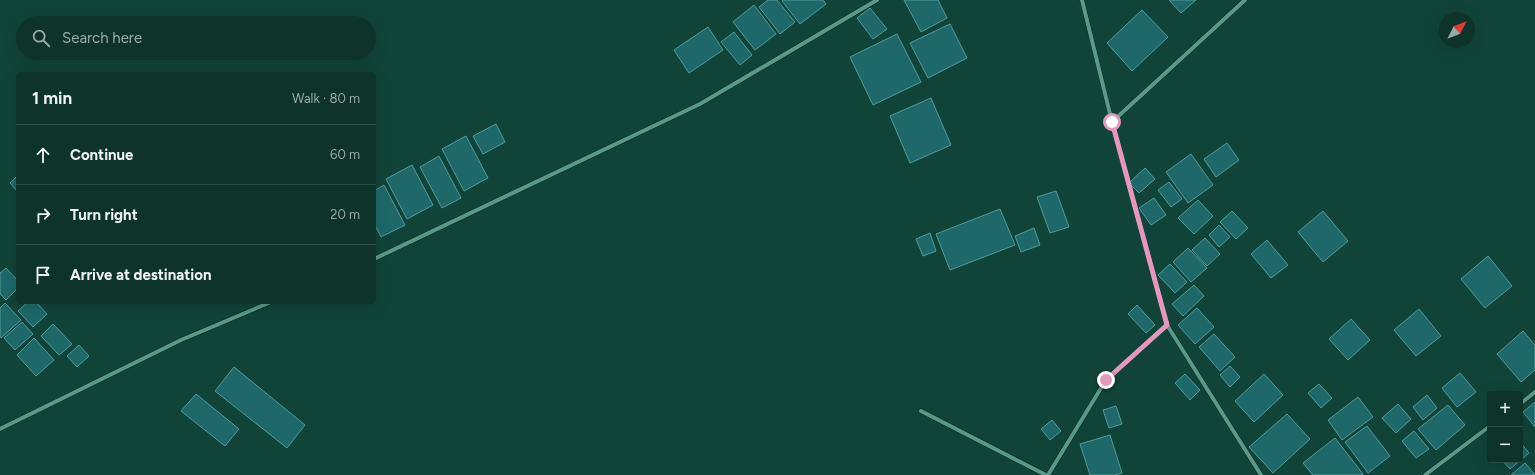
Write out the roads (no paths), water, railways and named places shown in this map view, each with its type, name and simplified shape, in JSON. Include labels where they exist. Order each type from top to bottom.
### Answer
[{"type":"street","points":[[376,258],[700,104],[872,1],[877,0]]},
{"type":"street","points":[[1082,0],[1112,122],[1167,325],[1261,475]]},
{"type":"street","points":[[1112,122],[1245,0]]},
{"type":"street","points":[[0,429],[181,340],[266,304]]},
{"type":"street","points":[[921,411],[1047,475],[1106,380],[1167,325]]},
{"type":"street","points":[[1523,402],[1535,392]]},
{"type":"street","points":[[1425,475],[1489,427]]}]
